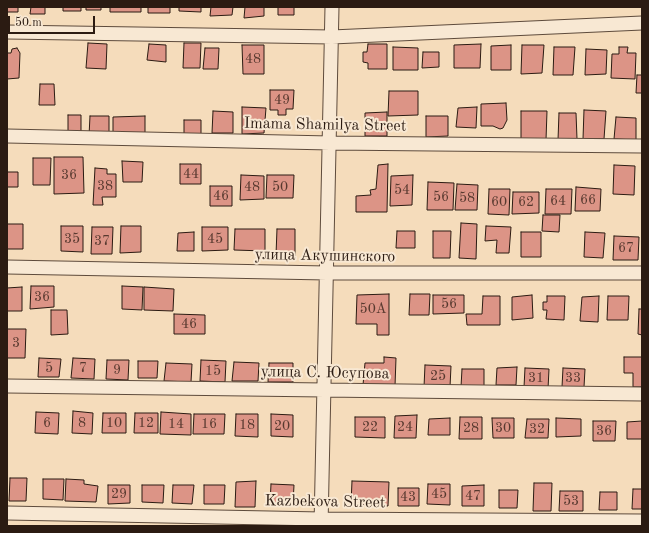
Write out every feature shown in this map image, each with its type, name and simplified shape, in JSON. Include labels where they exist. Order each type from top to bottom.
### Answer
[{"type":"street","points":[[322,523],[332,7]]},
{"type":"street","points":[[7,32],[332,37],[642,23]]},
{"type":"street","name":"Imama Shamilya Street","points":[[7,136],[330,143],[642,146]]},
{"type":"street","name":"улица Акушинского","points":[[7,267],[327,273],[642,273]]},
{"type":"street","name":"улица С. Юсупова","points":[[7,386],[642,394]]},
{"type":"street","name":"Kazbekova Street","points":[[7,513],[322,523],[642,521]]},
{"type":"building","points":[[7,7],[18,7],[18,12],[7,12]]},
{"type":"building","points":[[31,7],[45,7],[45,14],[30,14]]},
{"type":"building","points":[[63,7],[81,7],[81,11],[63,11]]},
{"type":"building","points":[[86,7],[101,7],[101,10],[86,10]]},
{"type":"building","points":[[110,7],[141,7],[141,12],[110,12]]},
{"type":"building","points":[[148,7],[170,7],[170,13],[148,13]]},
{"type":"building","points":[[179,7],[201,7],[201,12],[179,11]]},
{"type":"building","points":[[211,7],[233,7],[232,15],[210,16]]},
{"type":"building","points":[[245,7],[264,7],[264,16],[244,18]]},
{"type":"building","points":[[278,7],[294,7],[294,15],[278,15]]},
{"type":"building","points":[[88,43],[107,44],[106,69],[86,68]]},
{"type":"building","points":[[184,43],[201,43],[200,68],[183,68]]},
{"type":"building","points":[[149,44],[166,45],[166,62],[147,60]]},
{"type":"building","points":[[368,44],[387,44],[387,69],[368,69],[368,63],[363,62],[363,52],[367,52]]},
{"type":"building","points":[[481,44],[480,68],[454,68],[454,45]]},
{"type":"building","points":[[242,45],[264,45],[264,74],[243,74]]},
{"type":"building","points":[[511,45],[511,70],[491,70],[491,46]]},
{"type":"building","points":[[522,45],[544,45],[542,73],[521,74]]},
{"type":"building","points":[[393,47],[418,48],[418,70],[393,70]]},
{"type":"building","points":[[554,47],[575,47],[573,75],[553,75]]},
{"type":"building","points":[[619,47],[628,47],[627,53],[636,53],[635,79],[611,78],[612,54],[619,54]]},
{"type":"building","points":[[17,48],[20,53],[19,78],[7,79],[7,53],[11,53],[12,49]]},
{"type":"building","points":[[205,48],[219,48],[218,69],[203,69]]},
{"type":"building","points":[[586,49],[607,50],[606,74],[585,75]]},
{"type":"building","points":[[423,52],[439,52],[439,67],[422,68]]},
{"type":"building","points":[[637,75],[642,75],[642,93],[636,93]]},
{"type":"building","points":[[40,84],[54,84],[55,105],[39,105]]},
{"type":"building","points":[[270,90],[294,90],[293,109],[286,109],[286,115],[278,115],[278,110],[270,110]]},
{"type":"building","points":[[389,91],[418,91],[418,115],[388,116]]},
{"type":"building","points":[[506,103],[507,120],[503,128],[500,129],[493,126],[481,126],[481,104]]},
{"type":"building","points":[[242,107],[266,108],[264,133],[242,134]]},
{"type":"building","points":[[477,107],[476,128],[456,127],[458,108]]},
{"type":"building","points":[[584,110],[606,111],[604,139],[583,139]]},
{"type":"building","points":[[213,111],[233,112],[233,133],[212,133]]},
{"type":"building","points":[[521,111],[547,111],[546,140],[521,141]]},
{"type":"building","points":[[387,112],[387,136],[365,136],[365,113]]},
{"type":"building","points":[[559,113],[576,113],[577,139],[558,140]]},
{"type":"building","points":[[68,115],[81,115],[81,135],[68,135]]},
{"type":"building","points":[[90,116],[109,116],[109,136],[89,136]]},
{"type":"building","points":[[145,116],[145,134],[113,134],[113,117]]},
{"type":"building","points":[[426,116],[448,116],[448,136],[426,137]]},
{"type":"building","points":[[616,117],[636,118],[636,140],[614,139]]},
{"type":"building","points":[[184,120],[201,120],[201,136],[184,136]]},
{"type":"building","points":[[54,157],[83,157],[84,193],[54,194]]},
{"type":"building","points":[[33,158],[51,158],[50,185],[33,185]]},
{"type":"building","points":[[122,161],[143,162],[142,182],[123,182]]},
{"type":"building","points":[[180,164],[201,164],[201,184],[180,184]]},
{"type":"building","points":[[388,164],[387,212],[356,212],[356,196],[371,195],[370,190],[376,189],[378,165]]},
{"type":"building","points":[[614,165],[635,166],[634,195],[613,194]]},
{"type":"building","points":[[95,168],[107,169],[107,174],[116,174],[116,197],[102,197],[103,205],[93,205]]},
{"type":"building","points":[[7,172],[18,172],[18,187],[7,187]]},
{"type":"building","points":[[241,175],[264,176],[264,199],[240,200]]},
{"type":"building","points":[[267,175],[294,175],[293,198],[266,198]]},
{"type":"building","points":[[413,175],[412,205],[390,206],[391,176]]},
{"type":"building","points":[[428,182],[454,183],[453,210],[427,210]]},
{"type":"building","points":[[457,184],[478,185],[477,210],[455,210]]},
{"type":"building","points":[[210,186],[232,186],[232,206],[210,206]]},
{"type":"building","points":[[576,187],[601,189],[600,211],[575,211]]},
{"type":"building","points":[[489,189],[510,189],[509,215],[488,214]]},
{"type":"building","points":[[546,189],[572,189],[571,214],[545,214]]},
{"type":"building","points":[[513,192],[539,192],[539,213],[512,214]]},
{"type":"building","points":[[543,215],[560,215],[559,232],[542,231]]},
{"type":"building","points":[[461,223],[477,224],[476,259],[459,258]]},
{"type":"building","points":[[7,224],[23,224],[23,249],[7,249]]},
{"type":"building","points":[[61,226],[83,226],[83,252],[61,251]]},
{"type":"building","points":[[121,226],[141,226],[141,252],[120,253]]},
{"type":"building","points":[[486,226],[511,227],[509,253],[496,253],[497,240],[485,241]]},
{"type":"building","points":[[92,227],[113,227],[112,254],[91,254]]},
{"type":"building","points":[[202,227],[228,227],[228,250],[202,251]]},
{"type":"building","points":[[235,229],[265,229],[265,251],[234,250]]},
{"type":"building","points":[[277,229],[295,229],[295,256],[276,255]]},
{"type":"building","points":[[397,231],[415,231],[415,248],[396,248]]},
{"type":"building","points":[[433,231],[451,231],[450,258],[433,258]]},
{"type":"building","points":[[194,232],[194,251],[177,251],[178,233]]},
{"type":"building","points":[[521,232],[541,232],[541,257],[521,257]]},
{"type":"building","points":[[585,232],[605,233],[603,258],[584,257]]},
{"type":"building","points":[[614,236],[639,237],[638,260],[613,260]]},
{"type":"building","points":[[31,286],[54,286],[54,307],[30,309]]},
{"type":"building","points":[[122,286],[143,287],[142,310],[122,309]]},
{"type":"building","points":[[22,287],[22,311],[7,311],[7,288]]},
{"type":"building","points":[[144,287],[174,289],[173,311],[144,310]]},
{"type":"building","points":[[389,294],[389,335],[377,335],[377,324],[356,324],[357,295]]},
{"type":"building","points":[[410,294],[430,294],[429,315],[409,315]]},
{"type":"building","points":[[433,295],[464,295],[464,313],[433,314]]},
{"type":"building","points":[[532,295],[533,318],[512,320],[512,297]]},
{"type":"building","points":[[483,296],[500,296],[500,325],[467,325],[466,314],[482,314]]},
{"type":"building","points":[[547,296],[565,296],[564,320],[546,319],[547,310],[543,310],[543,302],[547,302]]},
{"type":"building","points":[[599,296],[598,322],[580,321],[582,297]]},
{"type":"building","points":[[608,296],[629,296],[628,320],[607,320]]},
{"type":"building","points":[[639,309],[642,309],[642,335],[638,334]]},
{"type":"building","points":[[51,310],[67,310],[68,334],[51,335]]},
{"type":"building","points":[[174,314],[205,315],[205,334],[174,334]]},
{"type":"building","points":[[7,329],[26,329],[25,358],[7,358]]},
{"type":"building","points":[[384,357],[396,358],[395,386],[363,385],[365,363],[384,363]]},
{"type":"building","points":[[624,357],[642,357],[642,387],[633,387],[633,373],[624,373]]},
{"type":"building","points":[[39,358],[61,359],[59,377],[38,377]]},
{"type":"building","points":[[73,358],[95,359],[94,379],[71,378]]},
{"type":"building","points":[[107,360],[129,360],[128,380],[106,379]]},
{"type":"building","points":[[201,360],[226,361],[225,382],[200,381]]},
{"type":"building","points":[[138,361],[158,361],[157,378],[138,378]]},
{"type":"building","points":[[234,362],[259,363],[258,381],[232,381]]},
{"type":"building","points":[[166,363],[192,364],[191,382],[164,381]]},
{"type":"building","points":[[269,363],[293,363],[293,382],[268,382]]},
{"type":"building","points":[[425,365],[451,366],[450,387],[424,387]]},
{"type":"building","points":[[517,367],[516,385],[496,385],[497,368]]},
{"type":"building","points":[[525,368],[549,369],[548,389],[524,387]]},
{"type":"building","points":[[563,368],[585,369],[584,387],[562,387]]},
{"type":"building","points":[[462,369],[484,369],[484,386],[461,387]]},
{"type":"building","points":[[73,411],[93,413],[92,434],[72,433]]},
{"type":"building","points":[[36,412],[59,413],[58,434],[35,433]]},
{"type":"building","points":[[161,412],[191,414],[191,435],[160,434]]},
{"type":"building","points":[[103,413],[126,413],[126,433],[102,433]]},
{"type":"building","points":[[135,413],[158,413],[158,433],[134,433]]},
{"type":"building","points":[[194,414],[225,414],[224,434],[193,434]]},
{"type":"building","points":[[236,414],[258,414],[258,437],[235,436]]},
{"type":"building","points":[[271,414],[293,415],[293,437],[271,436]]},
{"type":"building","points":[[417,415],[416,438],[394,438],[395,416]]},
{"type":"building","points":[[355,417],[385,417],[385,438],[355,437]]},
{"type":"building","points":[[460,417],[482,417],[482,439],[459,439]]},
{"type":"building","points":[[450,418],[450,435],[428,435],[429,419]]},
{"type":"building","points":[[492,418],[514,418],[514,438],[493,438]]},
{"type":"building","points":[[556,418],[581,419],[581,436],[556,437]]},
{"type":"building","points":[[527,419],[549,419],[548,438],[525,438]]},
{"type":"building","points":[[593,421],[616,421],[615,441],[593,441]]},
{"type":"building","points":[[642,421],[642,439],[627,439],[627,422]]},
{"type":"building","points":[[10,478],[27,478],[26,501],[9,501]]},
{"type":"building","points":[[43,479],[64,479],[63,500],[43,499]]},
{"type":"building","points":[[66,479],[84,480],[84,484],[98,486],[96,502],[65,501]]},
{"type":"building","points":[[256,481],[255,507],[235,507],[236,482]]},
{"type":"building","points":[[352,481],[389,482],[388,506],[351,504]]},
{"type":"building","points":[[534,483],[552,483],[551,511],[533,511]]},
{"type":"building","points":[[271,484],[294,485],[293,504],[270,504]]},
{"type":"building","points":[[428,484],[450,484],[450,505],[427,504]]},
{"type":"building","points":[[108,485],[130,485],[130,503],[108,504]]},
{"type":"building","points":[[142,485],[164,485],[163,503],[142,502]]},
{"type":"building","points":[[173,485],[194,485],[192,504],[172,503]]},
{"type":"building","points":[[204,485],[225,485],[224,504],[204,504]]},
{"type":"building","points":[[484,485],[484,506],[462,506],[462,486]]},
{"type":"building","points":[[398,488],[419,488],[419,506],[398,506]]},
{"type":"building","points":[[633,489],[642,489],[642,509],[632,509]]},
{"type":"building","points":[[499,490],[518,490],[517,508],[499,508]]},
{"type":"building","points":[[560,491],[583,491],[583,511],[559,511]]},
{"type":"building","points":[[600,492],[617,492],[617,510],[599,510]]}]
